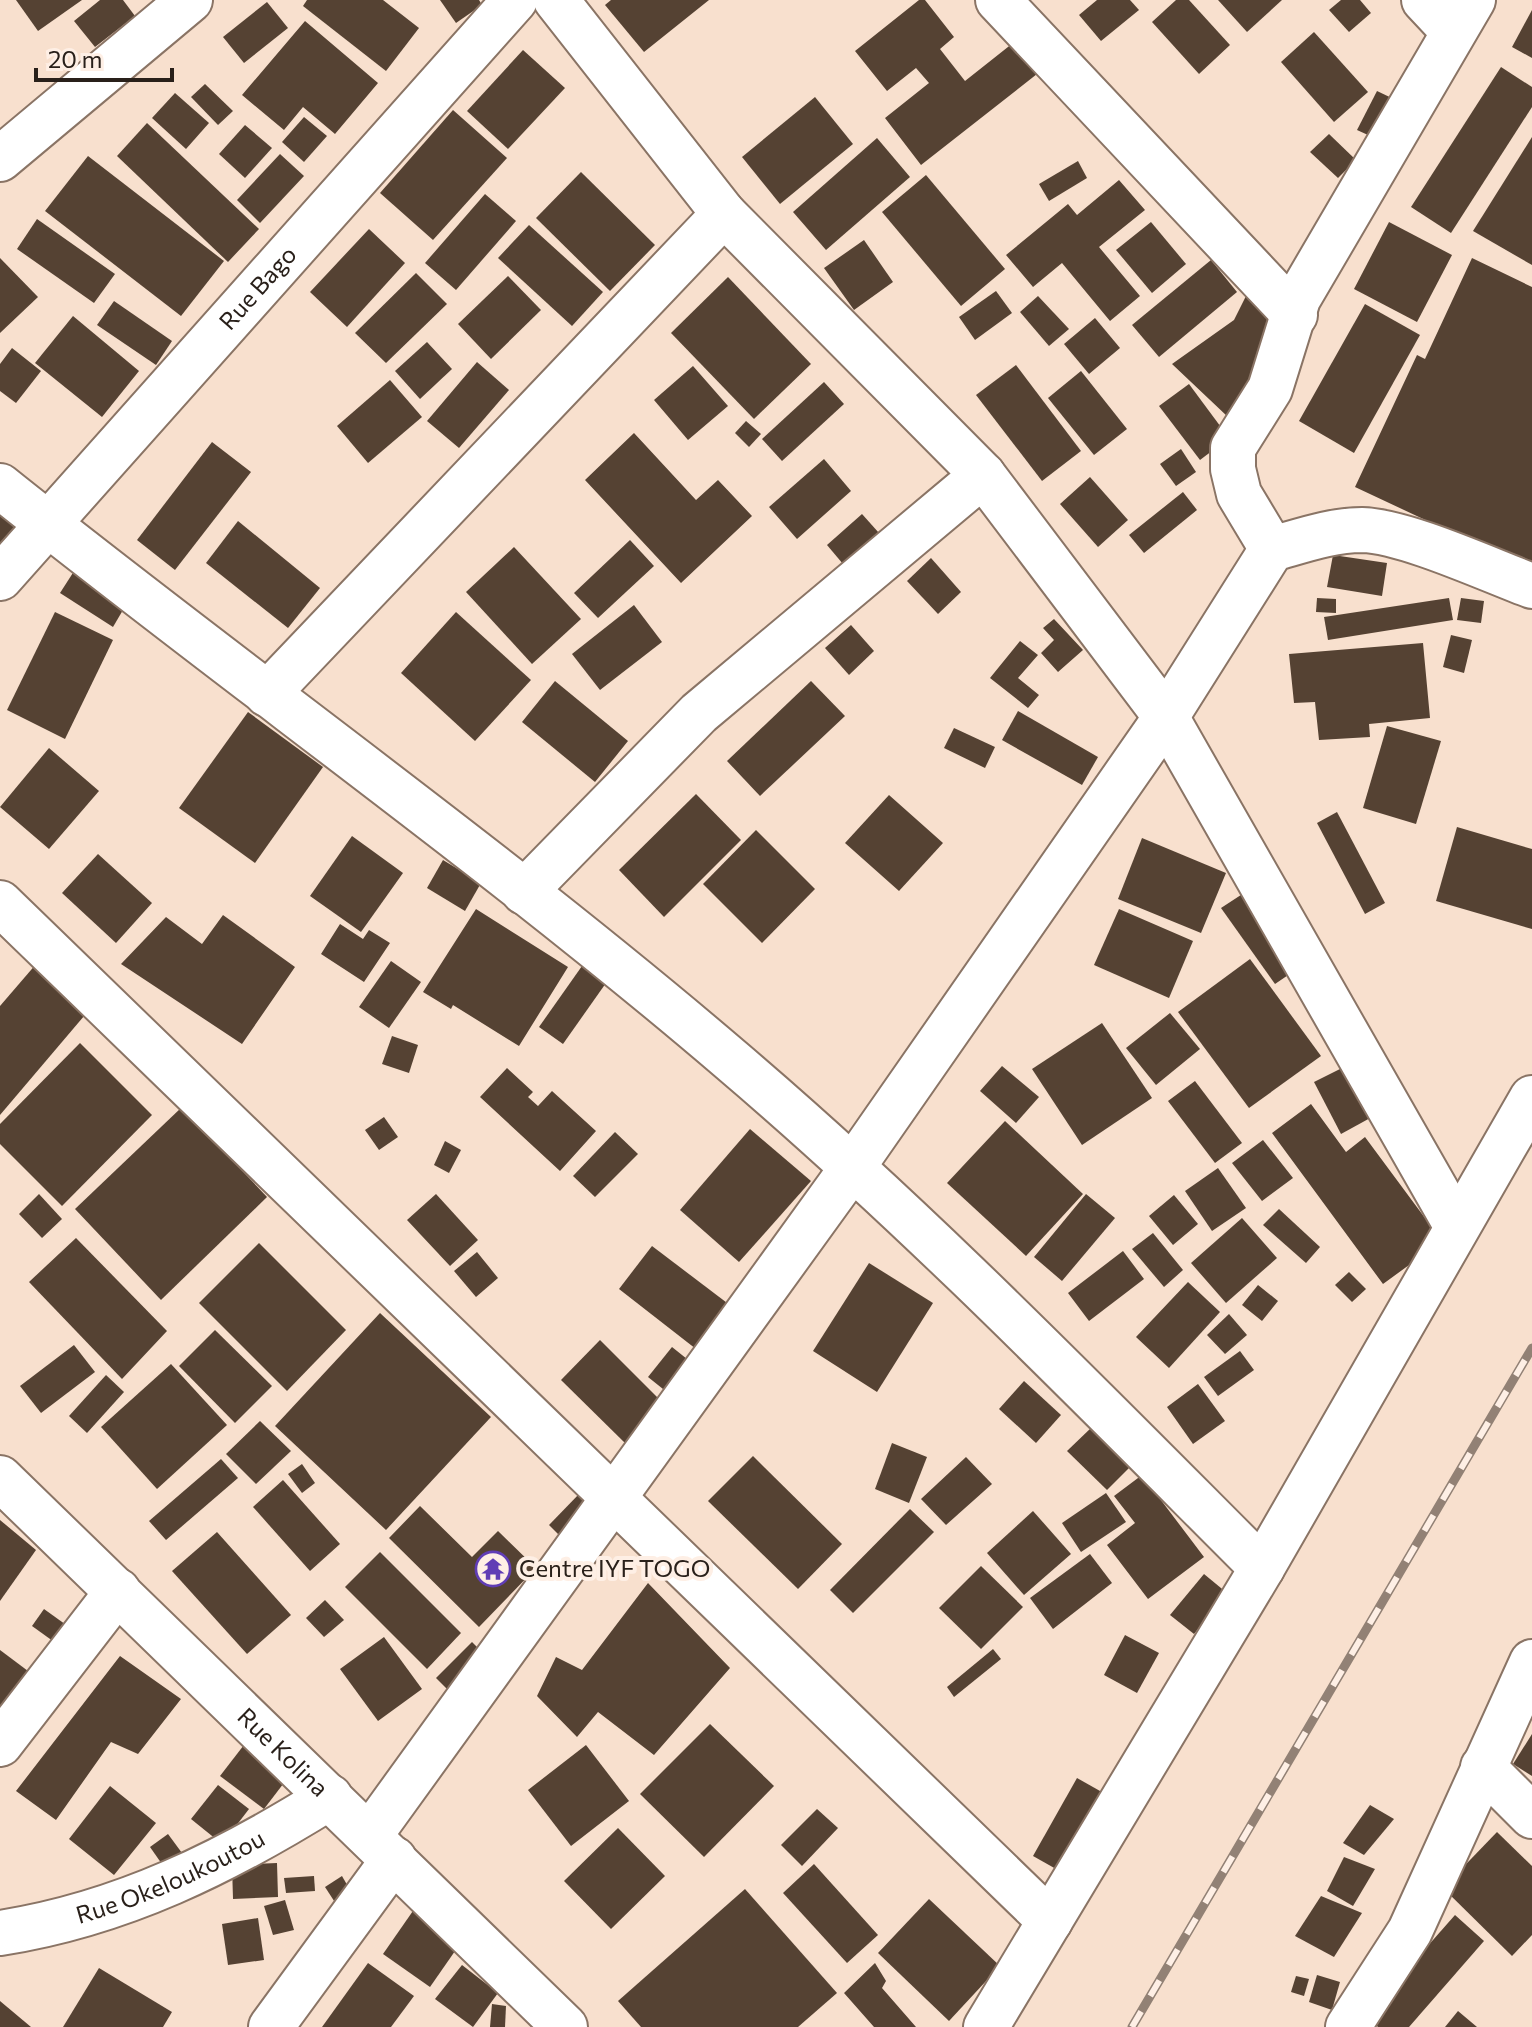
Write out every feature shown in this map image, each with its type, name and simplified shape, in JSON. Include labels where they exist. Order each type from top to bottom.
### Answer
[{"type":"street","points":[[0,159],[190,0]]},
{"type":"street","name":"Rue Bago","points":[[0,578],[515,0]]},
{"type":"street","points":[[556,0],[724,214],[983,475],[1166,717],[1456,1225]]},
{"type":"street","points":[[998,0],[1295,315]]},
{"type":"street","points":[[1272,549],[1239,494],[1233,448],[1270,389],[1298,299],[1450,10]]},
{"type":"street","points":[[267,694],[724,214]]},
{"type":"street","points":[[524,892],[699,713],[983,475]]},
{"type":"street","points":[[0,486],[524,892],[731,1060],[852,1168],[1262,1568]]},
{"type":"street","points":[[271,2027],[382,1847],[615,1498],[852,1168],[1166,717],[1272,549],[1332,533],[1363,530],[1392,535],[1532,586]]},
{"type":"street","points":[[0,903],[1050,1921]]},
{"type":"street","points":[[986,2027],[1262,1568],[1456,1225],[1532,1098]]},
{"type":"street","name":"Rue Kolina","points":[[0,1478],[565,2027]]},
{"type":"street","points":[[0,1744],[118,1591]]},
{"type":"street","points":[[1348,2027],[1410,1931],[1532,1662]]},
{"type":"street","points":[[1483,1767],[1532,1816]]},
{"type":"street","name":"Rue Okeloukoutou","points":[[0,1933],[43,1926],[123,1904],[185,1879],[252,1845],[330,1797]]},
{"type":"building","points":[[16,0],[82,0],[38,31]]},
{"type":"building","points":[[100,0],[123,0],[135,16],[95,47],[74,21]]},
{"type":"building","points":[[307,0],[383,0],[419,28],[386,71],[303,6]]},
{"type":"building","points":[[440,0],[479,0],[482,5],[456,23]]},
{"type":"building","points":[[611,0],[709,0],[644,52],[605,5]]},
{"type":"building","points":[[919,0],[925,0],[954,37],[940,49],[965,81],[1013,43],[1037,74],[921,165],[885,118],[929,83],[916,68],[887,91],[855,51]]},
{"type":"building","points":[[1097,0],[1130,0],[1139,10],[1101,41],[1079,15]]},
{"type":"building","points":[[1176,0],[1189,0],[1230,45],[1199,74],[1152,22]]},
{"type":"building","points":[[1218,0],[1282,0],[1247,32]]},
{"type":"building","points":[[1341,0],[1360,0],[1371,13],[1349,32],[1329,10]]},
{"type":"building","points":[[267,2],[288,28],[244,63],[223,37]]},
{"type":"building","points":[[1532,10],[1532,58],[1512,47]]},
{"type":"building","points":[[305,21],[378,83],[335,134],[303,107],[284,130],[242,95]]},
{"type":"building","points":[[1314,32],[1368,92],[1334,122],[1281,62]]},
{"type":"building","points":[[523,50],[565,88],[508,149],[467,111]]},
{"type":"building","points":[[1501,67],[1532,87],[1532,107],[1451,233],[1411,207]]},
{"type":"building","points":[[205,84],[233,111],[218,125],[191,97]]},
{"type":"building","points":[[1377,91],[1398,101],[1379,140],[1357,130]]},
{"type":"building","points":[[175,93],[209,123],[186,149],[152,118]]},
{"type":"building","points":[[815,97],[853,144],[780,204],[742,157]]},
{"type":"building","points":[[453,110],[507,158],[433,240],[380,193]]},
{"type":"building","points":[[304,117],[327,136],[304,162],[282,142]]},
{"type":"building","points":[[147,123],[259,229],[228,262],[117,156]]},
{"type":"building","points":[[245,125],[272,148],[245,178],[219,154]]},
{"type":"building","points":[[1329,134],[1356,160],[1338,178],[1310,152]]},
{"type":"building","points":[[1532,137],[1532,265],[1473,231]]},
{"type":"building","points":[[877,138],[910,177],[826,250],[793,212]]},
{"type":"building","points":[[280,154],[304,176],[260,223],[237,200]]},
{"type":"building","points":[[88,156],[224,261],[181,316],[45,211]]},
{"type":"building","points":[[1078,161],[1087,178],[1049,201],[1039,184]]},
{"type":"building","points":[[581,172],[655,245],[610,291],[536,218]]},
{"type":"building","points":[[926,175],[1005,269],[961,306],[882,212]]},
{"type":"building","points":[[1119,180],[1145,210],[1099,247],[1140,296],[1110,321],[1062,263],[1033,287],[1006,255],[1068,204],[1077,215]]},
{"type":"building","points":[[485,194],[516,221],[456,290],[425,263]]},
{"type":"building","points":[[37,219],[115,274],[94,303],[17,249]]},
{"type":"building","points":[[1151,222],[1186,264],[1152,293],[1116,250]]},
{"type":"building","points":[[1389,222],[1452,255],[1417,322],[1354,289]]},
{"type":"building","points":[[529,225],[603,292],[572,326],[498,258]]},
{"type":"building","points":[[369,229],[405,263],[347,327],[310,292]]},
{"type":"building","points":[[864,240],[893,282],[854,310],[824,268]]},
{"type":"building","points":[[0,258],[38,297],[0,333]]},
{"type":"building","points":[[1472,258],[1532,287],[1532,570],[1355,487],[1417,355],[1425,359]]},
{"type":"building","points":[[1211,260],[1237,292],[1159,357],[1132,325]]},
{"type":"building","points":[[416,273],[447,304],[386,363],[355,333]]},
{"type":"building","points":[[508,276],[541,310],[491,359],[458,324]]},
{"type":"building","points":[[728,277],[811,364],[754,419],[671,333]]},
{"type":"building","points":[[996,291],[1012,313],[975,340],[959,317]]},
{"type":"building","points":[[1247,294],[1281,332],[1228,417],[1172,364],[1234,320]]},
{"type":"building","points":[[1038,296],[1069,329],[1049,346],[1020,312]]},
{"type":"building","points":[[114,301],[172,341],[156,365],[97,325]]},
{"type":"building","points":[[1365,304],[1420,335],[1354,453],[1299,421]]},
{"type":"building","points":[[73,316],[139,371],[102,417],[35,363]]},
{"type":"building","points":[[1095,318],[1120,348],[1089,374],[1064,344]]},
{"type":"building","points":[[427,342],[452,369],[420,399],[395,371]]},
{"type":"building","points":[[12,348],[41,371],[16,403],[0,391],[0,364]]},
{"type":"building","points":[[477,362],[509,390],[459,448],[427,421]]},
{"type":"building","points":[[1016,365],[1081,451],[1042,481],[976,395]]},
{"type":"building","points":[[693,366],[728,406],[688,440],[654,400]]},
{"type":"building","points":[[1081,371],[1127,429],[1094,455],[1048,398]]},
{"type":"building","points":[[390,380],[422,417],[368,463],[337,426]]},
{"type":"building","points":[[824,382],[844,404],[782,461],[762,439]]},
{"type":"building","points":[[1189,384],[1229,438],[1200,460],[1159,406]]},
{"type":"building","points":[[746,421],[761,434],[749,447],[735,433]]},
{"type":"building","points":[[634,433],[696,500],[718,480],[752,516],[681,583],[585,480]]},
{"type":"building","points":[[212,442],[251,472],[175,570],[137,540]]},
{"type":"building","points":[[1181,449],[1196,472],[1176,486],[1160,464]]},
{"type":"building","points":[[824,459],[851,491],[797,539],[769,507]]},
{"type":"building","points":[[1090,477],[1128,520],[1098,547],[1060,504]]},
{"type":"building","points":[[1183,492],[1197,510],[1144,553],[1129,535]]},
{"type":"building","points":[[0,507],[19,522],[0,546]]},
{"type":"building","points":[[862,514],[879,533],[843,564],[827,545]]},
{"type":"building","points":[[238,521],[320,588],[288,628],[206,563]]},
{"type":"building","points":[[630,540],[654,566],[598,618],[574,593]]},
{"type":"building","points":[[514,547],[581,619],[532,664],[466,592]]},
{"type":"building","points":[[1333,555],[1387,563],[1382,596],[1327,587]]},
{"type":"building","points":[[931,558],[961,592],[938,614],[907,581]]},
{"type":"building","points":[[78,565],[130,598],[113,627],[60,593]]},
{"type":"building","points":[[1317,598],[1336,599],[1336,613],[1316,612]]},
{"type":"building","points":[[1449,598],[1453,620],[1328,640],[1324,617]]},
{"type":"building","points":[[1461,598],[1484,601],[1481,623],[1457,620]]},
{"type":"building","points":[[634,605],[662,642],[600,690],[572,654]]},
{"type":"building","points":[[55,612],[113,640],[65,739],[7,710]]},
{"type":"building","points":[[456,612],[531,680],[475,741],[401,673]]},
{"type":"building","points":[[1054,619],[1083,650],[1058,672],[1041,653],[1054,640],[1043,628]]},
{"type":"building","points":[[851,625],[874,651],[849,675],[825,648]]},
{"type":"building","points":[[1451,635],[1472,640],[1464,673],[1443,667]]},
{"type":"building","points":[[1020,641],[1038,655],[1018,678],[1039,695],[1028,708],[990,678]]},
{"type":"building","points":[[1423,643],[1430,718],[1369,724],[1370,737],[1319,740],[1315,702],[1294,703],[1289,654]]},
{"type":"building","points":[[555,681],[628,741],[595,782],[522,722]]},
{"type":"building","points":[[811,681],[845,716],[760,796],[727,761]]},
{"type":"building","points":[[1018,711],[1098,757],[1082,785],[1002,740]]},
{"type":"building","points":[[248,712],[323,767],[255,863],[179,808]]},
{"type":"building","points":[[1387,726],[1441,741],[1416,824],[1363,808]]},
{"type":"building","points":[[954,728],[995,747],[985,768],[944,748]]},
{"type":"building","points":[[49,748],[99,791],[49,849],[0,807]]},
{"type":"building","points":[[696,794],[741,840],[664,917],[619,870]]},
{"type":"building","points":[[889,795],[943,843],[899,891],[845,843]]},
{"type":"building","points":[[1337,812],[1385,903],[1365,914],[1317,823]]},
{"type":"building","points":[[1457,827],[1532,849],[1532,929],[1436,901]]},
{"type":"building","points":[[756,830],[815,889],[762,943],[703,884]]},
{"type":"building","points":[[352,836],[403,873],[361,932],[310,896]]},
{"type":"building","points":[[1142,838],[1226,873],[1201,933],[1118,899]]},
{"type":"building","points":[[98,854],[152,903],[116,943],[62,893]]},
{"type":"building","points":[[443,860],[481,883],[465,911],[427,888]]},
{"type":"building","points":[[1247,891],[1300,967],[1275,984],[1221,908]]},
{"type":"building","points":[[476,909],[568,967],[519,1046],[453,1005],[451,1009],[423,992]]},
{"type":"building","points":[[1119,909],[1193,941],[1169,998],[1094,965]]},
{"type":"building","points":[[223,915],[295,967],[242,1044],[121,964],[166,917],[202,944]]},
{"type":"building","points":[[340,924],[363,939],[369,930],[390,943],[364,982],[321,954]]},
{"type":"building","points":[[1250,959],[1321,1056],[1249,1108],[1178,1012]]},
{"type":"building","points":[[391,961],[421,982],[389,1028],[359,1007]]},
{"type":"building","points":[[37,963],[90,1009],[0,1115],[0,1006]]},
{"type":"building","points":[[582,966],[606,983],[563,1044],[539,1027]]},
{"type":"building","points":[[1170,1013],[1200,1049],[1156,1085],[1126,1048]]},
{"type":"building","points":[[1102,1023],[1152,1098],[1082,1145],[1032,1069]]},
{"type":"building","points":[[392,1036],[418,1045],[409,1073],[382,1064]]},
{"type":"building","points":[[80,1043],[152,1115],[62,1206],[0,1144],[0,1124]]},
{"type":"building","points":[[1002,1066],[1039,1097],[1016,1123],[980,1091]]},
{"type":"building","points":[[1346,1066],[1372,1117],[1341,1134],[1314,1082]]},
{"type":"building","points":[[507,1068],[533,1092],[528,1097],[538,1106],[552,1091],[596,1131],[560,1171],[480,1097]]},
{"type":"building","points":[[1195,1081],[1242,1143],[1215,1163],[1168,1101]]},
{"type":"building","points":[[1311,1104],[1346,1152],[1365,1137],[1442,1241],[1383,1284],[1272,1133]]},
{"type":"building","points":[[182,1107],[267,1197],[161,1300],[75,1209]]},
{"type":"building","points":[[384,1117],[398,1137],[379,1150],[365,1130]]},
{"type":"building","points":[[1005,1121],[1083,1194],[1026,1256],[947,1183]]},
{"type":"building","points":[[750,1129],[811,1181],[739,1262],[680,1210]]},
{"type":"building","points":[[615,1132],[638,1154],[595,1197],[573,1176]]},
{"type":"building","points":[[1263,1140],[1293,1178],[1262,1201],[1232,1163]]},
{"type":"building","points":[[445,1141],[461,1150],[449,1173],[434,1165]]},
{"type":"building","points":[[1218,1168],[1246,1208],[1212,1231],[1185,1191]]},
{"type":"building","points":[[39,1194],[62,1219],[42,1238],[19,1214]]},
{"type":"building","points":[[436,1194],[478,1240],[450,1266],[407,1220]]},
{"type":"building","points":[[1086,1194],[1115,1218],[1062,1281],[1034,1257]]},
{"type":"building","points":[[1174,1195],[1198,1224],[1173,1245],[1149,1216]]},
{"type":"building","points":[[1279,1209],[1320,1247],[1306,1263],[1263,1225]]},
{"type":"building","points":[[1242,1218],[1277,1258],[1226,1303],[1191,1263]]},
{"type":"building","points":[[1153,1233],[1183,1270],[1164,1287],[1132,1249]]},
{"type":"building","points":[[76,1238],[167,1331],[122,1379],[29,1282]]},
{"type":"building","points":[[259,1243],[346,1330],[287,1391],[199,1303]]},
{"type":"building","points":[[652,1246],[739,1312],[705,1356],[619,1289]]},
{"type":"building","points":[[1123,1251],[1144,1279],[1089,1321],[1068,1293]]},
{"type":"building","points":[[477,1252],[498,1278],[476,1297],[454,1271]]},
{"type":"building","points":[[869,1263],[933,1303],[877,1392],[813,1351]]},
{"type":"building","points":[[1349,1272],[1366,1289],[1352,1302],[1335,1285]]},
{"type":"building","points":[[1188,1282],[1220,1312],[1169,1368],[1136,1337]]},
{"type":"building","points":[[1258,1285],[1278,1301],[1262,1321],[1242,1305]]},
{"type":"building","points":[[380,1313],[491,1417],[386,1530],[275,1426]]},
{"type":"building","points":[[1229,1314],[1247,1335],[1225,1354],[1207,1335]]},
{"type":"building","points":[[215,1330],[272,1386],[235,1423],[179,1366]]},
{"type":"building","points":[[600,1340],[665,1405],[626,1444],[561,1380]]},
{"type":"building","points":[[74,1345],[95,1372],[41,1413],[20,1386]]},
{"type":"building","points":[[672,1347],[697,1367],[673,1397],[648,1377]]},
{"type":"building","points":[[1240,1351],[1254,1370],[1218,1396],[1204,1377]]},
{"type":"building","points":[[171,1364],[227,1425],[157,1489],[101,1427]]},
{"type":"building","points":[[106,1375],[124,1392],[87,1433],[69,1416]]},
{"type":"building","points":[[1024,1381],[1061,1415],[1036,1443],[999,1409]]},
{"type":"building","points":[[1198,1384],[1225,1421],[1193,1444],[1167,1407]]},
{"type":"building","points":[[260,1421],[291,1451],[256,1484],[226,1454]]},
{"type":"building","points":[[1092,1427],[1132,1465],[1107,1490],[1067,1451]]},
{"type":"building","points":[[892,1443],[927,1457],[909,1503],[875,1489]]},
{"type":"building","points":[[753,1456],[842,1544],[798,1589],[708,1501]]},
{"type":"building","points":[[966,1457],[992,1484],[946,1525],[921,1499]]},
{"type":"building","points":[[221,1459],[238,1478],[166,1540],[149,1521]]},
{"type":"building","points":[[302,1464],[315,1483],[302,1493],[288,1474]]},
{"type":"building","points":[[1142,1475],[1204,1557],[1148,1599],[1107,1545],[1135,1523],[1114,1496]]},
{"type":"building","points":[[283,1480],[340,1544],[310,1571],[253,1507]]},
{"type":"building","points":[[580,1493],[599,1511],[568,1544],[549,1525]]},
{"type":"building","points":[[1106,1493],[1126,1522],[1081,1552],[1062,1523]]},
{"type":"building","points":[[420,1506],[472,1557],[498,1531],[536,1568],[479,1627],[389,1538]]},
{"type":"building","points":[[910,1509],[934,1532],[853,1613],[830,1590]]},
{"type":"building","points":[[1033,1511],[1071,1554],[1024,1595],[987,1553]]},
{"type":"building","points":[[0,1520],[36,1550],[0,1601]]},
{"type":"building","points":[[217,1532],[291,1615],[247,1654],[172,1571]]},
{"type":"building","points":[[380,1552],[461,1633],[427,1669],[345,1587]]},
{"type":"building","points":[[1090,1554],[1112,1583],[1053,1629],[1030,1598]]},
{"type":"building","points":[[981,1566],[1023,1607],[981,1649],[939,1608]]},
{"type":"building","points":[[1204,1574],[1227,1593],[1194,1634],[1170,1615]]},
{"type":"building","points":[[648,1583],[730,1668],[654,1755],[598,1712],[577,1737],[537,1696],[556,1657],[582,1670]]},
{"type":"building","points":[[325,1600],[344,1620],[324,1637],[306,1618]]},
{"type":"building","points":[[44,1609],[69,1627],[57,1644],[32,1626]]},
{"type":"building","points":[[1125,1635],[1159,1653],[1137,1693],[1104,1675]]},
{"type":"building","points":[[384,1637],[422,1689],[378,1721],[340,1669]]},
{"type":"building","points":[[472,1642],[489,1659],[453,1695],[436,1678]]},
{"type":"building","points":[[993,1649],[1001,1659],[954,1697],[947,1687]]},
{"type":"building","points":[[0,1650],[28,1671],[0,1710]]},
{"type":"building","points":[[120,1656],[181,1699],[138,1754],[111,1742],[56,1820],[16,1791]]},
{"type":"building","points":[[710,1724],[774,1786],[704,1857],[640,1794]]},
{"type":"building","points":[[1532,1734],[1532,1776],[1513,1764]]},
{"type":"building","points":[[247,1741],[290,1775],[264,1809],[220,1776]]},
{"type":"building","points":[[586,1745],[629,1801],[571,1846],[528,1790]]},
{"type":"building","points":[[1077,1778],[1116,1800],[1072,1878],[1033,1856]]},
{"type":"building","points":[[218,1785],[249,1809],[222,1844],[191,1819]]},
{"type":"building","points":[[110,1786],[156,1823],[114,1875],[69,1839]]},
{"type":"building","points":[[1370,1805],[1394,1819],[1364,1855],[1343,1843]]},
{"type":"building","points":[[817,1809],[838,1828],[802,1866],[781,1845]]},
{"type":"building","points":[[618,1828],[665,1876],[611,1929],[564,1881]]},
{"type":"building","points":[[1497,1832],[1532,1866],[1532,1935],[1512,1956],[1443,1888]]},
{"type":"building","points":[[168,1834],[182,1853],[164,1867],[150,1847]]},
{"type":"building","points":[[1344,1857],[1375,1869],[1353,1906],[1327,1891]]},
{"type":"building","points":[[277,1863],[278,1897],[233,1899],[232,1865]]},
{"type":"building","points":[[814,1864],[878,1935],[847,1963],[783,1893]]},
{"type":"building","points":[[314,1876],[315,1891],[286,1893],[284,1878]]},
{"type":"building","points":[[342,1876],[354,1897],[338,1907],[325,1887]]},
{"type":"building","points":[[745,1889],[837,1993],[798,2027],[641,2027],[618,2001]]},
{"type":"building","points":[[1321,1896],[1362,1913],[1334,1957],[1295,1936]]},
{"type":"building","points":[[929,1899],[1000,1966],[949,2021],[878,1953]]},
{"type":"building","points":[[285,1900],[294,1930],[273,1935],[264,1906]]},
{"type":"building","points":[[415,1908],[462,1941],[430,1987],[383,1954]]},
{"type":"building","points":[[1455,1915],[1484,1941],[1409,2027],[1378,2027],[1366,2016]]},
{"type":"building","points":[[258,1918],[264,1960],[228,1965],[222,1924]]},
{"type":"building","points":[[368,1963],[414,1996],[391,2027],[322,2027]]},
{"type":"building","points":[[875,1963],[886,1981],[882,1988],[916,2027],[874,2027],[844,1993]]},
{"type":"building","points":[[462,1965],[498,1993],[473,2027],[435,1999]]},
{"type":"building","points":[[99,1968],[172,2012],[163,2027],[63,2027]]},
{"type":"building","points":[[1317,1975],[1340,1982],[1332,2010],[1309,2002]]},
{"type":"building","points":[[1296,1976],[1309,1979],[1304,1996],[1291,1992]]},
{"type":"building","points":[[0,2001],[31,2027],[0,2027]]},
{"type":"building","points":[[492,2004],[506,2006],[505,2027],[490,2027]]},
{"type":"building","points":[[1458,2011],[1477,2027],[1445,2027]]},
{"type":"railway","points":[[1132,2027],[1532,1348]]},
{"type":"place","name":"Centre IYF TOGO","points":[[493,1569]]}]
